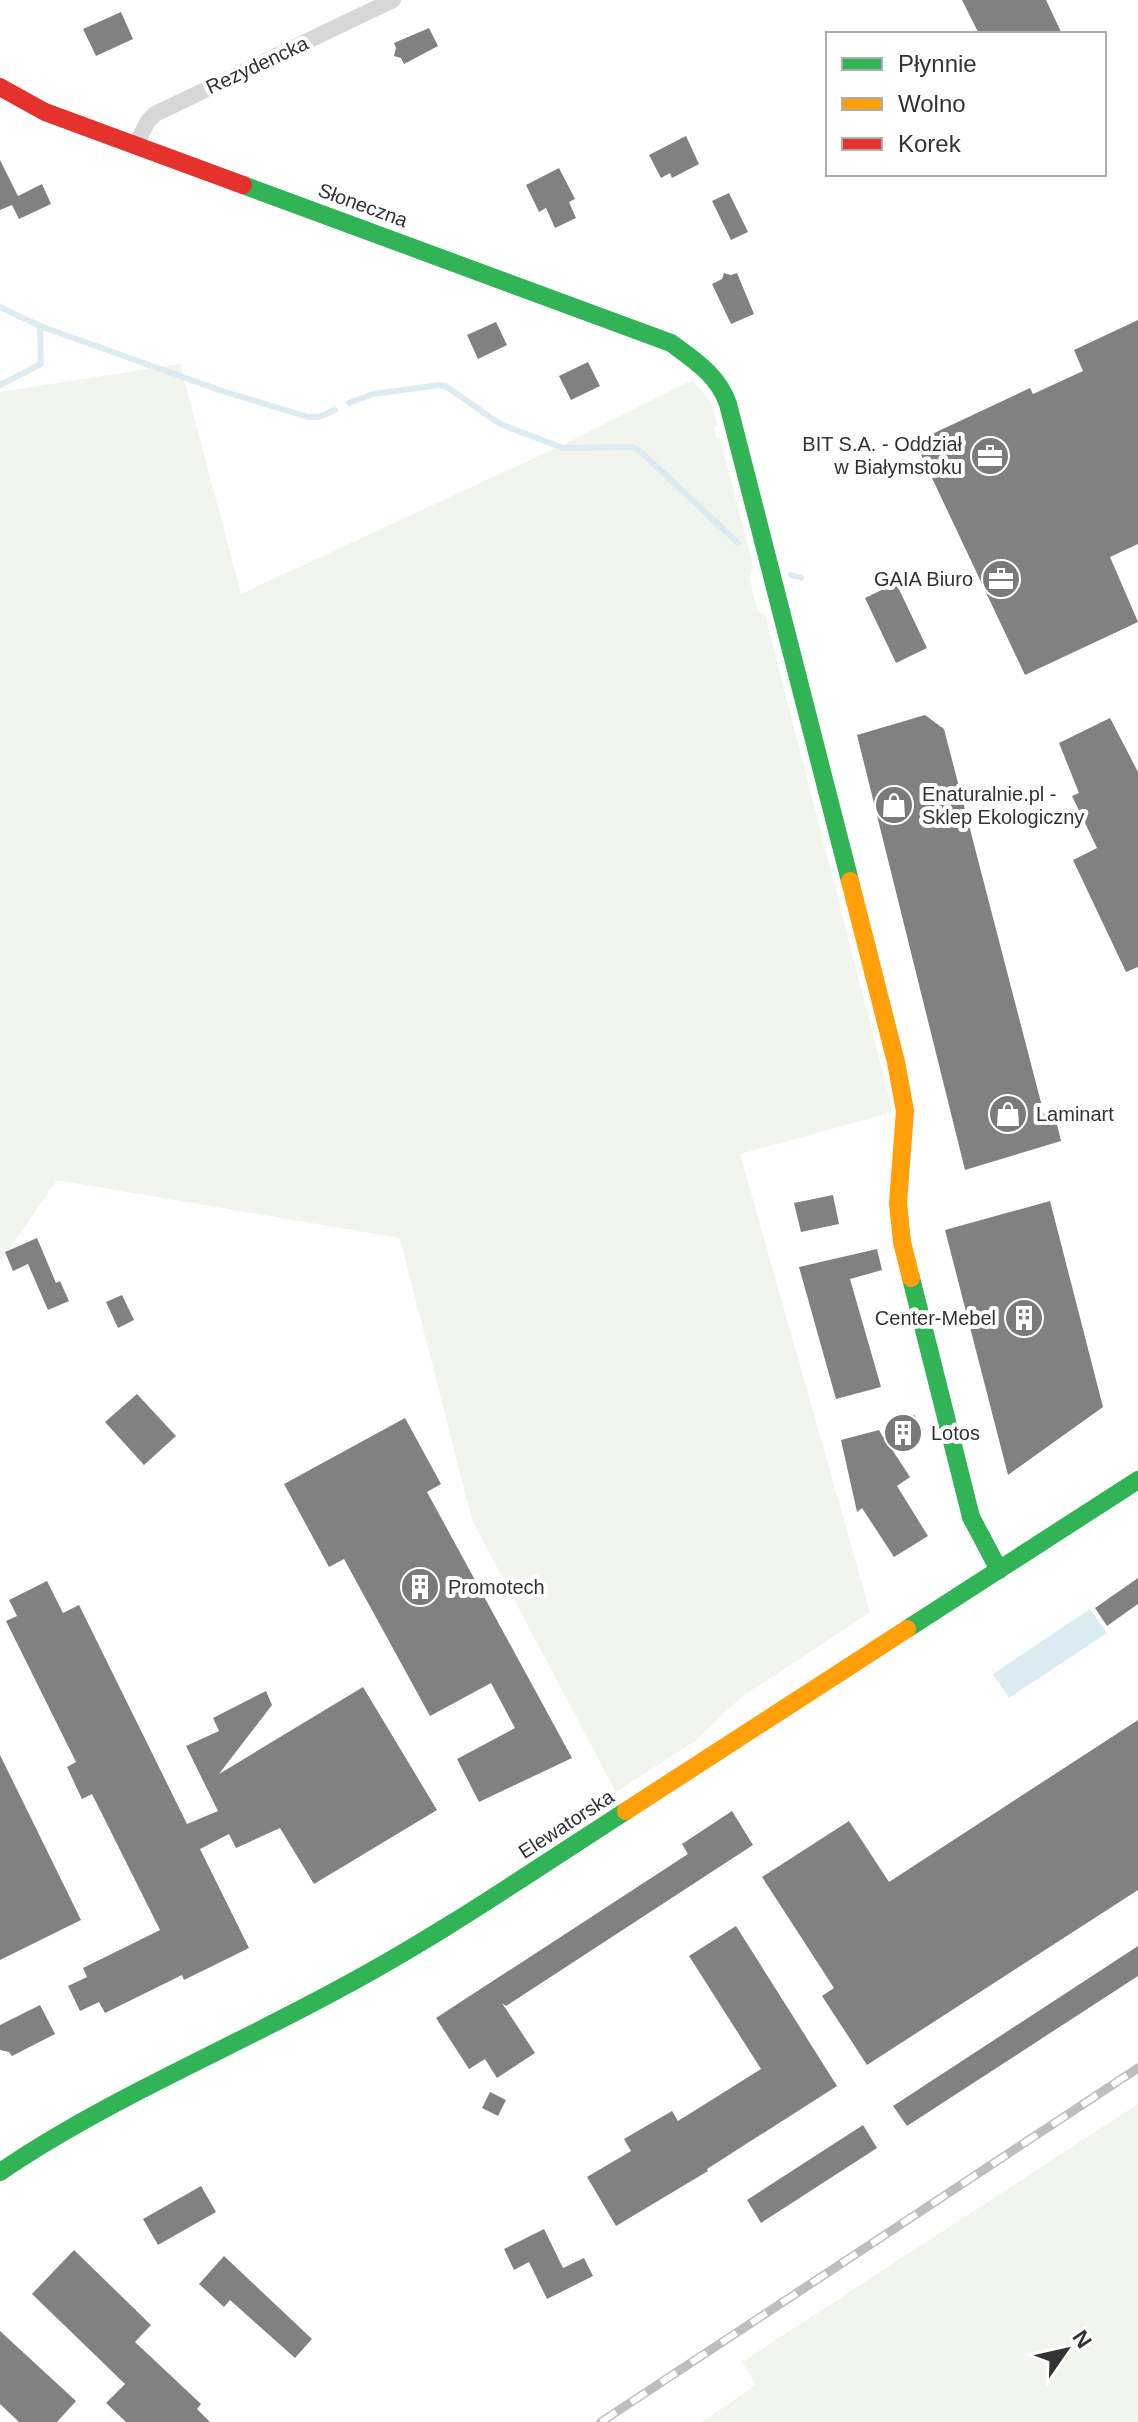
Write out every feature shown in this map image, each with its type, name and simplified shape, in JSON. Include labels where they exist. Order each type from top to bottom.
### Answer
[{"type":"street","name":"Rezydencka","points":[[135,146],[155,114],[393,0]]},
{"type":"street","name":"Słoneczna","points":[[0,87],[45,112],[671,343],[707,370],[724,392],[896,1062],[905,1111],[898,1203],[902,1242],[971,1517],[999,1570]]},
{"type":"street","name":"Elewatorska","points":[[0,2172],[53,2136],[412,1949],[1138,1480]]},
{"type":"shaded area","points":[[180,364],[241,594],[569,442],[693,380],[711,403],[718,426],[714,427],[716,438],[720,438],[753,566],[749,576],[758,612],[765,615],[893,1112],[740,1154],[870,1612],[740,1698],[698,1739],[616,1792],[472,1520],[400,1238],[57,1180],[0,1262],[0,392]]},
{"type":"shaded area","points":[[1090,1609],[1107,1633],[1009,1698],[993,1674]]},
{"type":"shaded area","points":[[1138,2104],[1138,2422],[702,2422],[756,2385],[742,2362]]},
{"type":"building","points":[[962,0],[1046,0],[1061,32],[978,32]]},
{"type":"building","points":[[121,12],[133,39],[96,56],[83,29]]},
{"type":"building","points":[[429,28],[438,46],[404,64],[401,58],[394,56],[394,43]]},
{"type":"building","points":[[686,136],[699,164],[672,178],[670,173],[661,178],[649,155]]},
{"type":"building","points":[[0,160],[18,196],[42,184],[51,204],[19,219],[12,205],[0,210]]},
{"type":"building","points":[[559,168],[575,199],[569,202],[576,218],[555,228],[546,208],[539,212],[526,185]]},
{"type":"building","points":[[729,193],[748,232],[731,240],[712,201]]},
{"type":"building","points":[[724,273],[737,273],[754,314],[731,324],[712,284],[722,279]]},
{"type":"building","points":[[1138,320],[1138,544],[1110,557],[1138,622],[1025,675],[915,442],[1030,388],[1033,394],[1083,371],[1074,350]]},
{"type":"building","points":[[496,322],[507,345],[478,359],[467,335]]},
{"type":"building","points":[[588,362],[600,386],[571,400],[559,376]]},
{"type":"building","points":[[896,583],[927,648],[896,663],[865,598]]},
{"type":"building","points":[[925,715],[944,729],[1044,1114],[1054,1112],[1061,1141],[965,1170],[857,735]]},
{"type":"building","points":[[1110,718],[1138,772],[1138,967],[1126,972],[1073,860],[1097,848],[1072,796],[1079,793],[1059,743]]},
{"type":"building","points":[[833,1195],[839,1224],[801,1232],[794,1203]]},
{"type":"building","name":"Center-Mebel","points":[[1050,1201],[1103,1407],[1008,1475],[945,1230]]},
{"type":"building","points":[[37,1238],[56,1283],[60,1281],[69,1301],[48,1310],[28,1264],[13,1271],[5,1252]]},
{"type":"building","points":[[877,1249],[882,1270],[850,1279],[881,1387],[836,1399],[799,1267]]},
{"type":"building","points":[[122,1295],[134,1320],[118,1328],[106,1302]]},
{"type":"building","points":[[137,1394],[176,1436],[144,1465],[105,1422]]},
{"type":"building","points":[[914,1415],[923,1429],[893,1451],[910,1477],[897,1486],[928,1536],[894,1557],[862,1508],[857,1512],[841,1440],[879,1430],[883,1437]]},
{"type":"building","points":[[405,1418],[441,1484],[427,1492],[572,1758],[479,1802],[457,1759],[515,1728],[491,1683],[430,1716],[344,1559],[329,1567],[284,1484]]},
{"type":"building","points":[[1138,1578],[1138,1604],[1107,1626],[1095,1608]]},
{"type":"building","points":[[47,1581],[63,1613],[79,1605],[187,1824],[218,1811],[186,1746],[219,1731],[213,1718],[266,1691],[272,1705],[219,1774],[363,1687],[437,1810],[314,1884],[280,1828],[236,1848],[229,1834],[200,1849],[249,1948],[184,1980],[182,1975],[105,2013],[99,2002],[80,2011],[68,1986],[87,1977],[83,1968],[160,1930],[92,1794],[82,1799],[67,1767],[76,1762],[6,1621],[17,1616],[9,1600]]},
{"type":"building","points":[[1138,1720],[1138,1890],[867,2065],[822,1996],[834,1988],[762,1877],[849,1821],[889,1882]]},
{"type":"building","points":[[0,1755],[81,1920],[0,1960]]},
{"type":"building","points":[[732,1811],[753,1845],[506,2006],[502,2003],[535,2053],[497,2078],[485,2059],[469,2069],[436,2018],[688,1854],[682,1844]]},
{"type":"building","points":[[736,1926],[837,2086],[708,2171],[616,2226],[587,2177],[631,2151],[624,2139],[672,2111],[678,2121],[761,2069],[689,1956]]},
{"type":"building","points":[[1138,1946],[1138,1976],[907,2126],[893,2106]]},
{"type":"building","points":[[40,2005],[55,2034],[12,2056],[0,2050],[0,2025]]},
{"type":"building","points":[[490,2092],[506,2100],[498,2116],[482,2108]]},
{"type":"building","points":[[863,2125],[877,2148],[761,2223],[747,2200]]},
{"type":"building","points":[[201,2186],[216,2212],[158,2245],[143,2219]]},
{"type":"building","points":[[544,2229],[563,2268],[584,2258],[593,2276],[547,2299],[529,2262],[514,2270],[504,2249]]},
{"type":"building","points":[[74,2250],[151,2325],[135,2342],[201,2404],[197,2409],[210,2422],[126,2422],[106,2403],[125,2384],[32,2294]]},
{"type":"building","points":[[224,2256],[312,2339],[295,2358],[230,2300],[224,2307],[199,2284]]},
{"type":"building","points":[[0,2331],[76,2401],[57,2422],[19,2422],[0,2404]]},
{"type":"waterway","points":[[0,307],[40,326],[219,390],[308,417],[319,417],[335,410]]},
{"type":"waterway","points":[[0,385],[41,364],[40,326]]},
{"type":"waterway","points":[[349,403],[373,394],[440,385],[500,424],[563,448],[632,447],[738,543]]},
{"type":"waterway","points":[[791,575],[801,578]]},
{"type":"railway","points":[[601,2422],[1138,2068]]},
{"type":"traffic: fast","points":[[243,185],[671,343],[712,376],[728,404],[850,881]]},
{"type":"traffic: fast","points":[[911,1278],[971,1517],[999,1570]]},
{"type":"traffic: fast","points":[[907,1629],[1138,1480]]},
{"type":"traffic: fast","points":[[0,2172],[124,2099],[374,1970],[626,1811]]},
{"type":"traffic: slow","points":[[850,881],[896,1062],[905,1111],[898,1203],[902,1242],[911,1278]]},
{"type":"traffic: slow","points":[[626,1811],[907,1629]]},
{"type":"traffic: jam","points":[[0,87],[45,112],[243,185]]},
{"type":"place","name":"BIT S.A. - Oddział w Białymstoku","points":[[990,456]]},
{"type":"place","name":"GAIA Biuro","points":[[1001,579]]},
{"type":"place","name":"Enaturalnie.pl - Sklep Ekologiczny","points":[[894,805]]},
{"type":"place","name":"Laminart","points":[[1008,1114]]},
{"type":"place","name":"Center-Mebel","points":[[1024,1318]]},
{"type":"place","name":"Lotos","points":[[903,1433]]},
{"type":"place","name":"Promotech","points":[[420,1587]]}]
